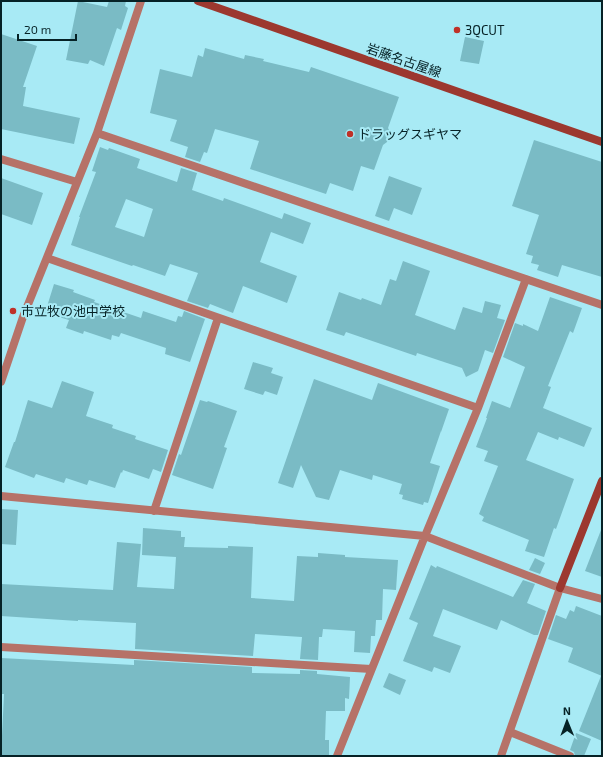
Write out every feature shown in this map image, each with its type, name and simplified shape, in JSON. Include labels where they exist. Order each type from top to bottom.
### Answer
[{"type":"main road","name":"岩藤名古屋線","points":[[198,1],[602,142]]},
{"type":"main road","points":[[560,588],[602,481]]},
{"type":"street","points":[[1,382],[23,317],[97,133],[141,1]]},
{"type":"street","points":[[97,133],[602,305]]},
{"type":"street","points":[[1,159],[77,182]]},
{"type":"street","points":[[46,258],[478,408]]},
{"type":"street","points":[[337,756],[478,408],[526,279]]},
{"type":"street","points":[[154,511],[218,318]]},
{"type":"street","points":[[1,496],[425,536],[560,588],[602,599]]},
{"type":"street","points":[[501,756],[560,588]]},
{"type":"street","points":[[1,647],[372,669]]},
{"type":"street","points":[[510,732],[570,756]]},
{"type":"building","points":[[78,1],[107,7],[109,1],[126,1],[125,6],[128,8],[121,30],[117,28],[104,66],[90,60],[88,64],[66,60]]},
{"type":"building","points":[[1,34],[37,46],[23,87],[26,87],[23,106],[80,118],[74,144],[1,129]]},
{"type":"building","points":[[465,37],[484,41],[479,64],[460,61]]},
{"type":"building","points":[[205,48],[244,59],[245,55],[264,59],[263,61],[309,72],[311,67],[399,97],[388,128],[390,132],[389,139],[383,145],[374,170],[361,166],[353,191],[330,183],[326,194],[250,169],[259,141],[215,129],[207,153],[204,152],[200,162],[185,157],[188,147],[170,141],[177,120],[150,113],[160,69],[192,77],[198,55],[203,57]]},
{"type":"building","points":[[534,140],[602,162],[602,277],[562,265],[558,277],[537,270],[539,265],[531,263],[533,256],[526,254],[539,215],[512,206]]},
{"type":"building","points":[[100,147],[108,150],[109,148],[140,159],[137,168],[177,182],[181,168],[197,173],[192,190],[223,201],[224,198],[282,219],[284,213],[311,223],[303,244],[271,232],[260,262],[297,276],[287,303],[243,286],[233,313],[210,304],[208,308],[187,301],[198,273],[170,264],[165,276],[71,245],[79,217],[96,172],[92,171]],"holes":[[[126,199],[153,209],[144,237],[115,227]]]},
{"type":"building","points":[[389,176],[422,188],[412,215],[394,208],[389,221],[375,216]]},
{"type":"building","points":[[1,178],[43,193],[32,225],[1,214]]},
{"type":"building","points":[[403,261],[430,271],[415,315],[455,330],[463,307],[482,313],[485,301],[501,305],[497,318],[505,320],[493,353],[485,350],[478,371],[466,377],[462,368],[417,353],[416,356],[346,332],[344,336],[326,330],[339,292],[381,305],[390,279],[396,281]]},
{"type":"building","points":[[54,284],[74,290],[73,292],[95,300],[94,302],[141,318],[143,311],[176,322],[178,316],[182,317],[184,311],[205,319],[190,362],[165,354],[166,348],[121,333],[119,337],[112,335],[111,340],[84,331],[83,334],[66,328],[69,320],[45,313]]},
{"type":"building","points":[[550,297],[582,308],[573,333],[570,331],[548,386],[551,387],[543,408],[592,428],[584,447],[559,437],[558,440],[538,432],[526,460],[574,479],[544,557],[525,551],[529,540],[482,521],[484,517],[479,514],[498,466],[484,461],[488,451],[476,447],[492,401],[510,408],[525,367],[503,357],[515,323],[523,326],[523,324],[538,331]]},
{"type":"building","points":[[253,362],[273,368],[271,373],[283,377],[277,395],[265,391],[263,395],[244,389]]},
{"type":"building","points":[[314,379],[372,400],[378,383],[449,409],[430,463],[440,466],[428,503],[424,502],[423,505],[402,499],[403,495],[399,494],[402,484],[373,475],[372,480],[340,470],[329,500],[316,497],[301,465],[293,488],[278,483]]},
{"type":"building","points":[[62,381],[94,392],[86,416],[113,425],[112,428],[136,436],[135,439],[168,450],[161,472],[153,469],[149,479],[123,470],[115,488],[89,480],[87,485],[66,478],[64,483],[36,474],[34,478],[5,467],[15,442],[28,400],[52,408]]},
{"type":"building","points":[[200,400],[208,401],[237,411],[224,447],[227,448],[213,489],[172,475],[179,454],[181,455]]},
{"type":"building","points":[[1,509],[18,510],[16,545],[1,544]]},
{"type":"building","points":[[143,528],[181,531],[181,537],[185,537],[184,547],[253,547],[251,598],[294,601],[297,556],[318,557],[318,553],[345,555],[345,557],[398,560],[396,590],[383,589],[382,620],[376,620],[375,636],[371,636],[370,653],[354,652],[355,631],[323,629],[322,637],[319,637],[318,660],[300,659],[302,637],[255,634],[253,656],[135,649],[136,623],[1,616],[1,584],[113,590],[117,542],[141,544],[137,587],[174,589],[176,557],[142,555]]},
{"type":"building","points":[[601,530],[602,531],[602,577],[585,571]]},
{"type":"building","points":[[535,558],[545,563],[540,574],[529,570]]},
{"type":"building","points":[[431,565],[436,568],[437,566],[513,597],[523,580],[535,584],[527,603],[546,611],[538,635],[534,635],[501,620],[497,630],[443,609],[433,636],[461,646],[450,673],[434,667],[432,672],[403,661],[418,623],[409,619]]},
{"type":"building","points":[[576,606],[602,616],[602,676],[568,662],[573,648],[548,639],[556,615],[566,619],[570,610],[574,612]]},
{"type":"building","points":[[1,658],[134,665],[134,660],[252,667],[252,673],[300,674],[300,670],[317,671],[317,674],[350,677],[349,699],[345,698],[345,711],[326,711],[325,740],[329,740],[329,756],[1,756],[4,694],[1,694]]},
{"type":"building","points":[[389,673],[406,680],[400,695],[383,687]]},
{"type":"building","points":[[602,676],[602,741],[579,731]]},
{"type":"building","points":[[576,733],[591,739],[584,756],[575,756],[574,752],[570,750]]},
{"type":"place","name":"3QCUT","points":[[457,30]]},
{"type":"place","name":"ドラッグスギヤマ","points":[[350,134]]},
{"type":"place","name":"市立牧の池中学校","points":[[13,311]]}]
